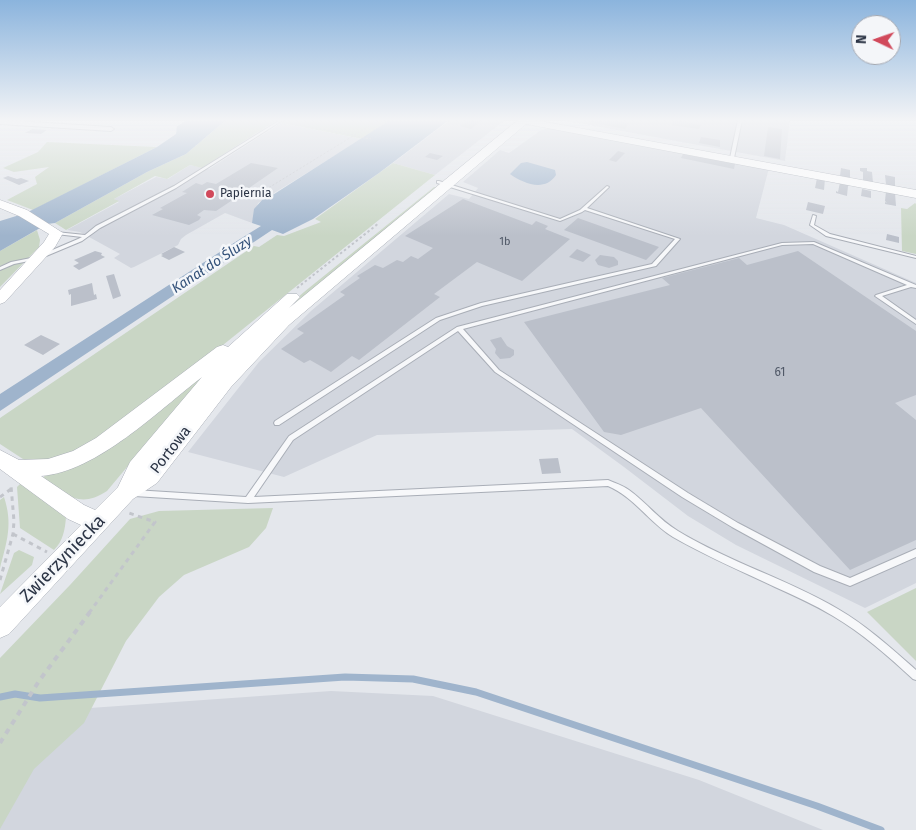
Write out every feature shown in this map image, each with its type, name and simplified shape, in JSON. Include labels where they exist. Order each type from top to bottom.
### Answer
[{"type":"street","name":"Portowa","points":[[443,183],[470,159]]},
{"type":"street","name":"Portowa","points":[[131,500],[225,382],[273,312],[474,159]]},
{"type":"street","points":[[736,159],[916,194]]},
{"type":"street","points":[[0,204],[23,213],[51,230],[50,244],[0,299]]},
{"type":"street","points":[[9,472],[48,467],[80,457],[103,444],[227,347],[251,343]]},
{"type":"street","points":[[9,472],[76,512],[99,522]]},
{"type":"street","name":"Zwierzyniecka","points":[[0,624],[99,522],[131,500]]},
{"type":"lane","points":[[0,270],[14,263],[37,258],[86,236],[98,227],[175,187],[220,159]]},
{"type":"lane","points":[[443,183],[560,220],[584,208],[607,187]]},
{"type":"lane","points":[[277,423],[438,319],[481,305],[654,265],[678,240],[584,208]]},
{"type":"lane","points":[[814,216],[812,225],[828,235],[916,257]]},
{"type":"lane","points":[[51,230],[86,236]]},
{"type":"lane","points":[[248,500],[291,438],[459,328],[782,244],[814,243],[914,286]]},
{"type":"lane","points":[[914,286],[878,296],[916,322]]},
{"type":"lane","points":[[459,328],[498,371],[685,496],[735,526],[817,569],[850,582],[916,553]]},
{"type":"lane","points":[[131,500],[248,500],[459,491],[597,482],[608,483],[621,487],[672,531],[712,554],[823,606],[875,640],[916,676]]},
{"type":"path","points":[[252,198],[317,159]]},
{"type":"path","points":[[0,497],[9,472]]},
{"type":"path","points":[[0,580],[13,534],[14,521],[9,472]]},
{"type":"path","points":[[0,743],[39,681],[155,522],[131,500]]},
{"type":"path","points":[[13,534],[52,554]]},
{"type":"shaded area","points":[[225,159],[330,159],[258,203],[252,223],[225,213],[186,235],[178,245],[131,268],[114,258],[120,254],[80,232],[67,230],[119,202],[114,199],[156,177],[168,179],[190,165],[209,169]]},
{"type":"shaded area","points":[[399,159],[456,159],[435,175],[393,163]]},
{"type":"shaded area","points":[[490,159],[720,159],[769,168],[756,218],[784,225],[916,283],[916,583],[865,608],[736,545],[688,516],[572,429],[377,435],[284,477],[188,452],[259,362],[311,311],[449,194],[469,199],[478,188],[463,182]]},
{"type":"shaded area","points":[[331,691],[433,696],[699,780],[823,830],[0,830],[0,798],[90,708]]},
{"type":"green space","points":[[23,159],[134,159],[33,210],[7,200],[37,184],[35,177],[49,167],[14,172],[3,168]]},
{"type":"green space","points":[[176,159],[216,159],[202,168],[190,165],[167,179],[155,176],[114,199],[119,201],[66,230],[55,223],[147,172]]},
{"type":"green space","points":[[393,163],[435,175],[107,438],[57,461],[26,461],[0,444],[0,418],[254,246],[259,247],[277,235],[284,236],[321,222],[315,219]]},
{"type":"green space","points":[[434,187],[439,187],[309,294],[254,336],[304,292]]},
{"type":"green space","points":[[915,203],[916,254],[902,251],[901,208],[907,209]]},
{"type":"green space","points":[[37,230],[40,240],[39,247],[0,287],[0,251]]},
{"type":"green space","points":[[219,357],[107,491],[89,499],[74,498],[66,495],[43,479],[45,475]]},
{"type":"green space","points":[[21,483],[66,517],[63,535],[60,543],[54,550],[20,528],[17,487]]},
{"type":"green space","points":[[4,497],[9,524],[0,568],[0,500]]},
{"type":"green space","points":[[273,508],[266,528],[249,547],[184,575],[159,597],[126,641],[84,723],[34,769],[0,829],[0,658],[130,519],[159,511]]},
{"type":"green space","points":[[19,550],[34,557],[32,565],[0,594],[14,553]]},
{"type":"green space","points":[[916,588],[916,661],[867,612]]},
{"type":"water","points":[[134,159],[176,159],[147,172],[55,223],[47,224],[0,251],[0,221],[26,213]]},
{"type":"water","name":"Kanał do Śluzy","points":[[329,159],[398,159],[313,219],[283,234],[272,230],[0,411],[0,394],[261,226],[252,223],[254,209],[263,199],[268,198]]},
{"type":"water","points":[[527,162],[555,170],[556,175],[546,183],[534,185],[510,174],[521,163]]},
{"type":"building","points":[[610,159],[619,159],[616,162],[609,160]]},
{"type":"building","points":[[685,159],[708,159],[735,164],[734,169]]},
{"type":"building","name":"Papiernia","points":[[251,163],[278,168],[249,188],[241,186],[231,193],[240,195],[216,211],[204,210],[197,215],[201,217],[199,220],[189,225],[152,215],[163,209],[160,208],[187,193],[182,192],[196,183],[202,185],[207,182],[216,184]]},
{"type":"building","points":[[841,168],[850,170],[850,178],[840,176]]},
{"type":"building","points":[[860,168],[867,168],[867,171],[872,172],[873,183],[863,181],[863,172],[860,171]]},
{"type":"building","points":[[885,175],[895,177],[895,187],[886,185]]},
{"type":"building","points":[[8,176],[29,181],[19,185],[3,178]]},
{"type":"building","points":[[817,178],[825,179],[824,190],[815,188]]},
{"type":"building","points":[[840,182],[850,185],[848,186],[847,196],[836,193],[836,191],[838,192]]},
{"type":"building","points":[[862,189],[871,191],[871,198],[861,196]]},
{"type":"building","points":[[886,191],[895,193],[896,206],[885,204],[885,202],[887,203],[885,201]]},
{"type":"building","points":[[463,199],[532,225],[536,221],[548,226],[545,229],[570,239],[522,281],[477,262],[434,294],[440,297],[359,360],[352,356],[331,372],[310,360],[304,363],[281,349],[304,333],[297,329],[345,295],[340,292],[360,278],[357,276],[375,265],[383,268],[397,260],[403,262],[411,256],[418,259],[433,248],[405,236]]},
{"type":"building","points":[[808,202],[825,206],[823,214],[806,210]]},
{"type":"building","points":[[578,218],[659,247],[646,260],[564,230]]},
{"type":"building","points":[[887,234],[899,237],[899,243],[886,240]]},
{"type":"building","points":[[174,247],[185,252],[169,260],[161,256],[163,255],[161,254]]},
{"type":"building","points":[[577,249],[591,255],[583,262],[569,257]]},
{"type":"building","points":[[95,251],[102,253],[101,255],[105,257],[79,270],[73,266],[79,263],[74,260]]},
{"type":"building","points":[[798,251],[916,331],[916,395],[895,403],[916,420],[916,540],[850,570],[701,408],[621,435],[604,432],[524,322],[670,285],[662,278],[739,258],[747,265]]},
{"type":"building","points":[[600,255],[614,257],[618,261],[618,265],[609,268],[598,265],[595,260]]},
{"type":"building","points":[[114,274],[121,296],[113,299],[106,276]]},
{"type":"building","points":[[92,283],[94,295],[96,294],[97,299],[71,306],[71,294],[69,295],[68,290]]},
{"type":"building","points":[[41,335],[60,344],[43,355],[24,345]]},
{"type":"building","points":[[501,337],[507,346],[514,350],[514,355],[510,358],[500,359],[495,353],[496,349],[490,340]]},
{"type":"building","points":[[558,458],[561,473],[542,474],[539,459]]},
{"type":"waterway","points":[[0,697],[15,694],[40,698],[345,677],[413,679],[476,692],[817,806],[881,830]]},
{"type":"place","name":"Papiernia","points":[[210,194]]}]
